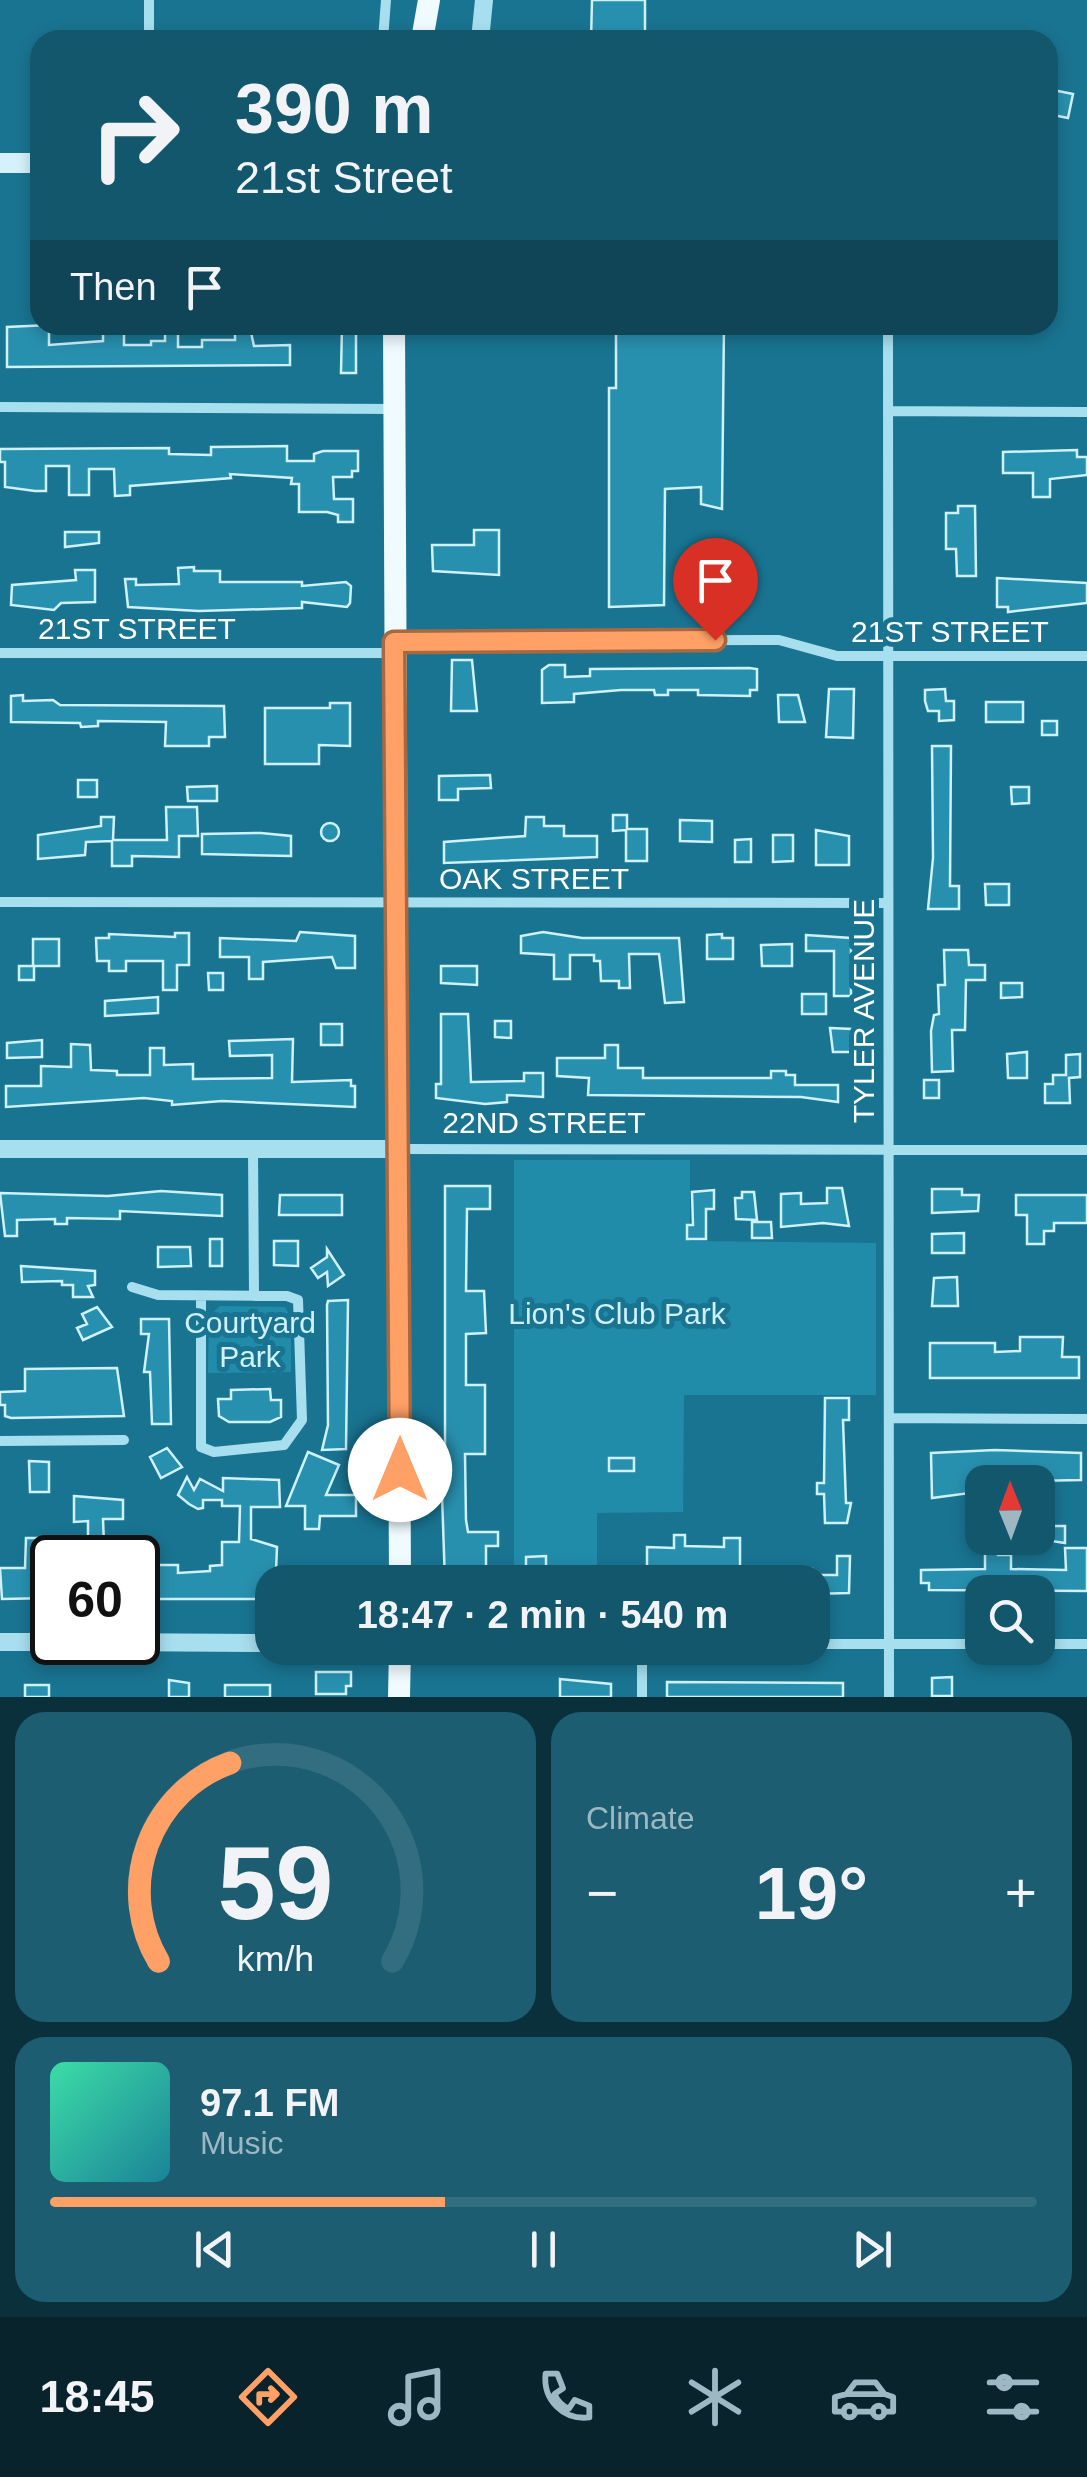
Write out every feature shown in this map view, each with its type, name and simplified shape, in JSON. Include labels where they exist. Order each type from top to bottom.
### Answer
[{"type":"main road","points":[[424,30],[429,0]]},
{"type":"main road","points":[[0,163],[30,163]]},
{"type":"main road","points":[[394,335],[400,1565]]},
{"type":"main road","points":[[399,1697],[400,1665]]},
{"type":"street","points":[[150,0],[150,30]]},
{"type":"street","points":[[384,30],[386,0]]},
{"type":"street","points":[[481,30],[484,0]]},
{"type":"street","name":"TYLER AVENUE","points":[[888,335],[889,1697]]},
{"type":"street","points":[[0,407],[393,408]]},
{"type":"street","points":[[888,410],[1087,412]]},
{"type":"street","name":"21ST STREET","points":[[0,653],[779,640],[838,656],[1087,656]]},
{"type":"street","name":"OAK STREET","points":[[0,902],[888,903]]},
{"type":"street","points":[[253,1148],[254,1296]]},
{"type":"street","name":"22ND STREET","points":[[0,1149],[1087,1150]]},
{"type":"street","points":[[132,1287],[158,1295],[287,1296],[300,1304],[302,1420],[284,1445],[274,1450],[214,1452],[202,1448],[201,1296]]},
{"type":"street","points":[[889,1418],[1087,1419]]},
{"type":"street","points":[[0,1441],[124,1440]]},
{"type":"street","points":[[0,1642],[30,1642]]},
{"type":"street","points":[[160,1642],[255,1643]]},
{"type":"street","points":[[830,1644],[965,1644]]},
{"type":"street","points":[[1055,1644],[1087,1644]]},
{"type":"street","points":[[642,1665],[642,1697]]},
{"type":"green space","name":"Lion's Club Park","points":[[514,1160],[690,1160],[690,1241],[876,1243],[876,1395],[684,1395],[683,1512],[597,1513],[597,1565],[514,1565]]},
{"type":"green space","name":"Courtyard Park","points":[[220,1306],[285,1307],[291,1318],[291,1372],[208,1373],[209,1316]]},
{"type":"building","points":[[592,0],[645,0],[645,30],[591,30]]},
{"type":"building","points":[[1058,91],[1073,94],[1068,118],[1058,116]]},
{"type":"building","points":[[30,326],[30,335],[49,335],[49,345],[103,341],[103,335],[124,335],[124,345],[151,345],[151,341],[165,341],[165,335],[178,335],[178,347],[202,347],[202,340],[235,340],[235,335],[252,335],[254,346],[290,345],[290,365],[7,367],[7,327]]},
{"type":"building","points":[[342,335],[356,335],[356,373],[341,373]]},
{"type":"building","points":[[616,335],[724,335],[722,509],[701,504],[701,487],[665,489],[664,605],[609,607],[609,388],[616,388]]},
{"type":"building","points":[[287,446],[287,461],[314,461],[314,454],[323,451],[358,451],[358,471],[352,471],[352,477],[333,477],[334,499],[353,499],[353,522],[338,522],[338,515],[327,512],[299,512],[299,484],[291,484],[292,478],[230,474],[231,478],[130,486],[130,495],[115,496],[114,469],[89,469],[89,495],[69,495],[69,466],[46,466],[46,491],[35,491],[5,487],[5,462],[0,462],[0,449],[169,448],[169,454],[211,455],[211,447]]},
{"type":"building","points":[[1077,450],[1077,457],[1087,457],[1087,475],[1050,479],[1050,497],[1033,497],[1033,473],[1003,473],[1003,452]]},
{"type":"building","points":[[958,506],[975,506],[976,576],[957,576],[956,549],[946,549],[946,513],[958,513]]},
{"type":"building","points":[[474,530],[499,530],[499,575],[433,571],[432,545],[474,545]]},
{"type":"building","points":[[65,532],[99,532],[99,543],[65,547]]},
{"type":"building","points":[[194,567],[194,571],[220,571],[220,582],[302,582],[302,586],[346,582],[351,586],[350,603],[347,607],[302,602],[302,608],[199,611],[128,607],[125,579],[136,579],[136,585],[179,584],[178,568]]},
{"type":"building","points":[[75,570],[95,570],[95,602],[61,603],[54,610],[11,605],[12,585],[76,580]]},
{"type":"building","points":[[997,578],[1087,583],[1087,603],[1008,612],[1008,607],[997,607]]},
{"type":"building","points":[[452,660],[472,660],[477,711],[451,711]]},
{"type":"building","points":[[549,665],[565,665],[565,677],[590,676],[590,669],[749,668],[757,669],[757,690],[750,690],[750,696],[698,695],[698,690],[668,690],[668,695],[655,695],[654,690],[621,690],[574,694],[574,702],[542,703],[542,670]]},
{"type":"building","points":[[829,689],[854,689],[853,738],[826,737]]},
{"type":"building","points":[[945,689],[946,701],[954,701],[954,720],[939,721],[939,711],[928,711],[925,690]]},
{"type":"building","points":[[23,695],[23,701],[53,700],[60,705],[224,706],[225,737],[209,737],[209,746],[165,746],[166,722],[98,721],[98,726],[81,727],[80,723],[11,722],[11,696]]},
{"type":"building","points":[[778,695],[798,695],[805,722],[779,722]]},
{"type":"building","points":[[986,702],[1023,702],[1023,722],[986,722]]},
{"type":"building","points":[[330,703],[350,703],[350,746],[319,745],[319,764],[265,764],[265,708],[330,708]]},
{"type":"building","points":[[1042,721],[1057,721],[1057,735],[1042,735]]},
{"type":"building","points":[[932,746],[951,746],[950,886],[959,886],[959,909],[928,909],[933,858]]},
{"type":"building","points":[[490,775],[491,788],[458,789],[458,800],[439,800],[439,776]]},
{"type":"building","points":[[78,780],[97,780],[97,797],[78,797]]},
{"type":"building","points":[[217,786],[217,801],[188,801],[187,787]]},
{"type":"building","points":[[1011,787],[1029,787],[1029,803],[1012,804]]},
{"type":"building","points":[[166,807],[197,807],[198,836],[179,836],[179,857],[132,856],[132,866],[112,866],[112,841],[86,842],[85,855],[38,859],[38,835],[101,826],[101,817],[114,817],[113,840],[167,840]]},
{"type":"building","points":[[613,815],[627,815],[627,829],[647,829],[647,861],[626,861],[626,830],[613,831]]},
{"type":"building","points":[[526,817],[544,817],[544,826],[564,826],[564,836],[597,836],[597,857],[444,863],[444,842],[525,836]]},
{"type":"building","points":[[680,820],[712,821],[712,842],[680,841]]},
{"type":"building","points":[[330,823],[337,825],[337,839],[330,841],[323,839],[321,832],[323,825]]},
{"type":"building","points":[[816,830],[849,836],[849,865],[816,865]]},
{"type":"building","points":[[202,834],[291,836],[291,856],[202,854]]},
{"type":"building","points":[[773,835],[793,835],[793,861],[773,862]]},
{"type":"building","points":[[751,839],[751,862],[735,862],[735,840]]},
{"type":"building","points":[[985,884],[1009,884],[1009,905],[986,905]]},
{"type":"building","points":[[300,932],[355,936],[355,968],[336,968],[332,957],[263,962],[263,979],[249,979],[249,957],[220,957],[220,938],[296,941]]},
{"type":"building","points":[[543,932],[582,938],[679,938],[684,1002],[665,1003],[659,954],[629,954],[630,988],[619,988],[619,981],[601,981],[600,961],[594,961],[594,955],[570,955],[570,979],[554,979],[554,955],[521,953],[521,936]]},
{"type":"building","points":[[175,933],[189,933],[189,965],[177,965],[177,990],[163,990],[163,961],[126,961],[126,971],[109,971],[109,961],[97,961],[96,938],[109,938],[109,934],[175,937]]},
{"type":"building","points":[[722,934],[722,938],[733,938],[733,959],[707,959],[707,935]]},
{"type":"building","points":[[806,935],[851,938],[851,996],[834,996],[834,951],[806,951]]},
{"type":"building","points":[[33,939],[59,939],[59,966],[33,966]]},
{"type":"building","points":[[792,944],[792,966],[762,966],[761,945]]},
{"type":"building","points":[[944,950],[968,950],[969,965],[985,965],[985,980],[966,980],[965,1030],[952,1030],[953,1071],[932,1072],[931,1031],[934,1015],[939,1014],[938,985],[945,985]]},
{"type":"building","points":[[19,966],[34,966],[34,980],[19,980]]},
{"type":"building","points":[[441,966],[477,966],[477,985],[441,983]]},
{"type":"building","points":[[208,973],[223,973],[223,990],[209,990]]},
{"type":"building","points":[[1001,983],[1022,983],[1022,997],[1001,998]]},
{"type":"building","points":[[802,994],[826,994],[826,1014],[802,1014]]},
{"type":"building","points":[[158,997],[158,1013],[105,1016],[105,1001]]},
{"type":"building","points":[[441,1014],[468,1014],[471,1082],[524,1081],[524,1073],[543,1073],[543,1097],[507,1095],[507,1102],[485,1104],[436,1098],[436,1084],[441,1084]]},
{"type":"building","points":[[495,1021],[511,1021],[511,1038],[495,1037]]},
{"type":"building","points":[[321,1024],[342,1024],[342,1045],[321,1045]]},
{"type":"building","points":[[830,1028],[852,1029],[852,1052],[833,1052]]},
{"type":"building","points":[[293,1039],[292,1082],[351,1080],[351,1086],[355,1086],[355,1107],[222,1101],[172,1105],[172,1101],[144,1098],[6,1107],[6,1086],[41,1086],[41,1066],[71,1067],[71,1044],[90,1045],[91,1070],[117,1071],[117,1075],[150,1075],[150,1048],[164,1048],[164,1065],[193,1064],[193,1079],[272,1078],[272,1055],[230,1056],[229,1041]]},
{"type":"building","points":[[42,1040],[42,1057],[7,1058],[7,1043]]},
{"type":"building","points":[[605,1045],[618,1045],[618,1068],[643,1068],[643,1078],[771,1078],[771,1071],[786,1071],[786,1075],[795,1075],[795,1085],[838,1085],[838,1102],[801,1097],[588,1095],[589,1078],[557,1076],[557,1058],[605,1058]]},
{"type":"building","points":[[1027,1052],[1027,1078],[1008,1078],[1007,1054]]},
{"type":"building","points":[[1080,1054],[1080,1077],[1069,1078],[1070,1103],[1045,1103],[1045,1084],[1053,1084],[1053,1075],[1066,1075],[1066,1055]]},
{"type":"building","points":[[924,1080],[939,1080],[939,1098],[924,1098]]},
{"type":"building","points":[[445,1186],[490,1186],[490,1209],[467,1209],[466,1291],[484,1291],[486,1333],[466,1334],[466,1385],[485,1385],[485,1454],[465,1454],[468,1532],[498,1532],[498,1546],[486,1546],[486,1565],[444,1565],[441,1466],[445,1466]]},
{"type":"building","points":[[827,1188],[842,1188],[849,1226],[823,1223],[781,1227],[781,1194],[801,1193],[801,1204],[827,1203]]},
{"type":"building","points":[[932,1189],[962,1189],[962,1195],[979,1195],[978,1211],[932,1213]]},
{"type":"building","points":[[714,1190],[714,1209],[706,1209],[706,1239],[687,1239],[687,1225],[693,1225],[692,1192]]},
{"type":"building","points":[[161,1191],[222,1195],[222,1216],[120,1211],[120,1219],[67,1218],[67,1224],[55,1224],[55,1219],[17,1220],[17,1236],[5,1236],[0,1193],[108,1196]]},
{"type":"building","points":[[742,1192],[754,1192],[757,1220],[736,1219],[735,1198],[742,1198]]},
{"type":"building","points":[[280,1195],[342,1195],[342,1215],[279,1215]]},
{"type":"building","points":[[1016,1195],[1087,1195],[1087,1223],[1054,1223],[1054,1231],[1044,1231],[1044,1244],[1027,1244],[1027,1215],[1016,1215]]},
{"type":"building","points":[[752,1222],[771,1222],[772,1238],[752,1238]]},
{"type":"building","points":[[964,1233],[964,1253],[932,1253],[932,1234]]},
{"type":"building","points":[[210,1239],[222,1239],[222,1266],[210,1266]]},
{"type":"building","points":[[274,1241],[298,1241],[298,1266],[274,1265]]},
{"type":"building","points":[[158,1247],[190,1247],[191,1266],[158,1267]]},
{"type":"building","points":[[327,1249],[344,1275],[328,1286],[327,1272],[318,1278],[311,1268],[327,1257]]},
{"type":"building","points":[[21,1266],[95,1271],[95,1285],[88,1286],[93,1297],[73,1297],[73,1285],[62,1285],[62,1281],[22,1282]]},
{"type":"building","points":[[957,1277],[958,1306],[932,1306],[934,1278]]},
{"type":"building","points":[[348,1300],[346,1449],[322,1450],[328,1425],[327,1305],[328,1301]]},
{"type":"building","points":[[97,1307],[112,1327],[83,1340],[77,1328],[87,1324],[82,1314]]},
{"type":"building","points":[[141,1319],[169,1319],[171,1424],[152,1424],[150,1372],[144,1372],[149,1334],[141,1334]]},
{"type":"building","points":[[1020,1337],[1063,1337],[1062,1357],[1079,1357],[1079,1378],[930,1378],[930,1343],[995,1343],[995,1352],[1020,1351]]},
{"type":"building","points":[[117,1368],[124,1416],[11,1418],[5,1416],[5,1405],[0,1405],[0,1392],[25,1391],[25,1369]]},
{"type":"building","points":[[270,1389],[271,1400],[281,1400],[281,1417],[270,1422],[229,1422],[219,1416],[218,1399],[231,1399],[231,1390]]},
{"type":"building","points":[[825,1398],[849,1398],[849,1420],[843,1420],[846,1503],[851,1503],[847,1523],[825,1523],[824,1494],[817,1494],[817,1483],[824,1483]]},
{"type":"building","points":[[167,1448],[182,1467],[161,1478],[150,1457]]},
{"type":"building","points":[[308,1452],[339,1465],[326,1495],[356,1495],[356,1516],[320,1516],[319,1529],[305,1529],[305,1506],[286,1506]]},
{"type":"building","points":[[931,1453],[1081,1453],[1081,1480],[1055,1480],[1055,1465],[965,1465],[965,1494],[932,1498]]},
{"type":"building","points":[[609,1458],[634,1458],[634,1471],[609,1471]]},
{"type":"building","points":[[29,1461],[49,1462],[49,1492],[30,1492]]},
{"type":"building","points":[[187,1477],[194,1490],[200,1479],[223,1491],[223,1478],[279,1480],[280,1507],[251,1507],[251,1539],[277,1547],[276,1565],[255,1565],[255,1599],[160,1599],[160,1565],[178,1565],[178,1573],[210,1571],[210,1566],[222,1565],[222,1542],[239,1542],[240,1506],[222,1506],[222,1500],[203,1500],[203,1508],[198,1509],[178,1495]]},
{"type":"building","points":[[74,1496],[123,1500],[123,1519],[103,1519],[104,1535],[88,1535],[88,1521],[74,1522]]},
{"type":"building","points":[[1055,1526],[1065,1526],[1065,1543],[1055,1542]]},
{"type":"building","points":[[674,1535],[685,1535],[685,1546],[724,1547],[724,1538],[740,1538],[740,1565],[647,1565],[647,1547],[674,1548]]},
{"type":"building","points":[[26,1538],[30,1538],[30,1598],[2,1599],[0,1568],[25,1568]]},
{"type":"building","points":[[1065,1548],[1087,1548],[1087,1591],[1055,1591],[1055,1575],[965,1575],[965,1590],[929,1590],[929,1583],[921,1583],[921,1570],[985,1569],[985,1555],[1011,1555],[1011,1569],[1066,1570]]},
{"type":"building","points":[[546,1556],[546,1565],[526,1565],[526,1557]]},
{"type":"building","points":[[837,1556],[850,1556],[849,1593],[830,1594],[830,1575],[837,1575]]},
{"type":"building","points":[[316,1672],[351,1672],[351,1686],[346,1686],[346,1694],[316,1694]]},
{"type":"building","points":[[952,1677],[952,1696],[932,1696],[932,1678]]},
{"type":"building","points":[[560,1679],[611,1684],[611,1697],[560,1697]]},
{"type":"building","points":[[169,1680],[189,1683],[189,1697],[169,1697]]},
{"type":"building","points":[[667,1682],[843,1683],[843,1697],[667,1697]]},
{"type":"building","points":[[25,1685],[49,1685],[49,1697],[25,1697]]},
{"type":"building","points":[[225,1685],[270,1685],[270,1697],[225,1697]]},
{"type":"route","points":[[400,1470],[394,642],[715,640]]}]
